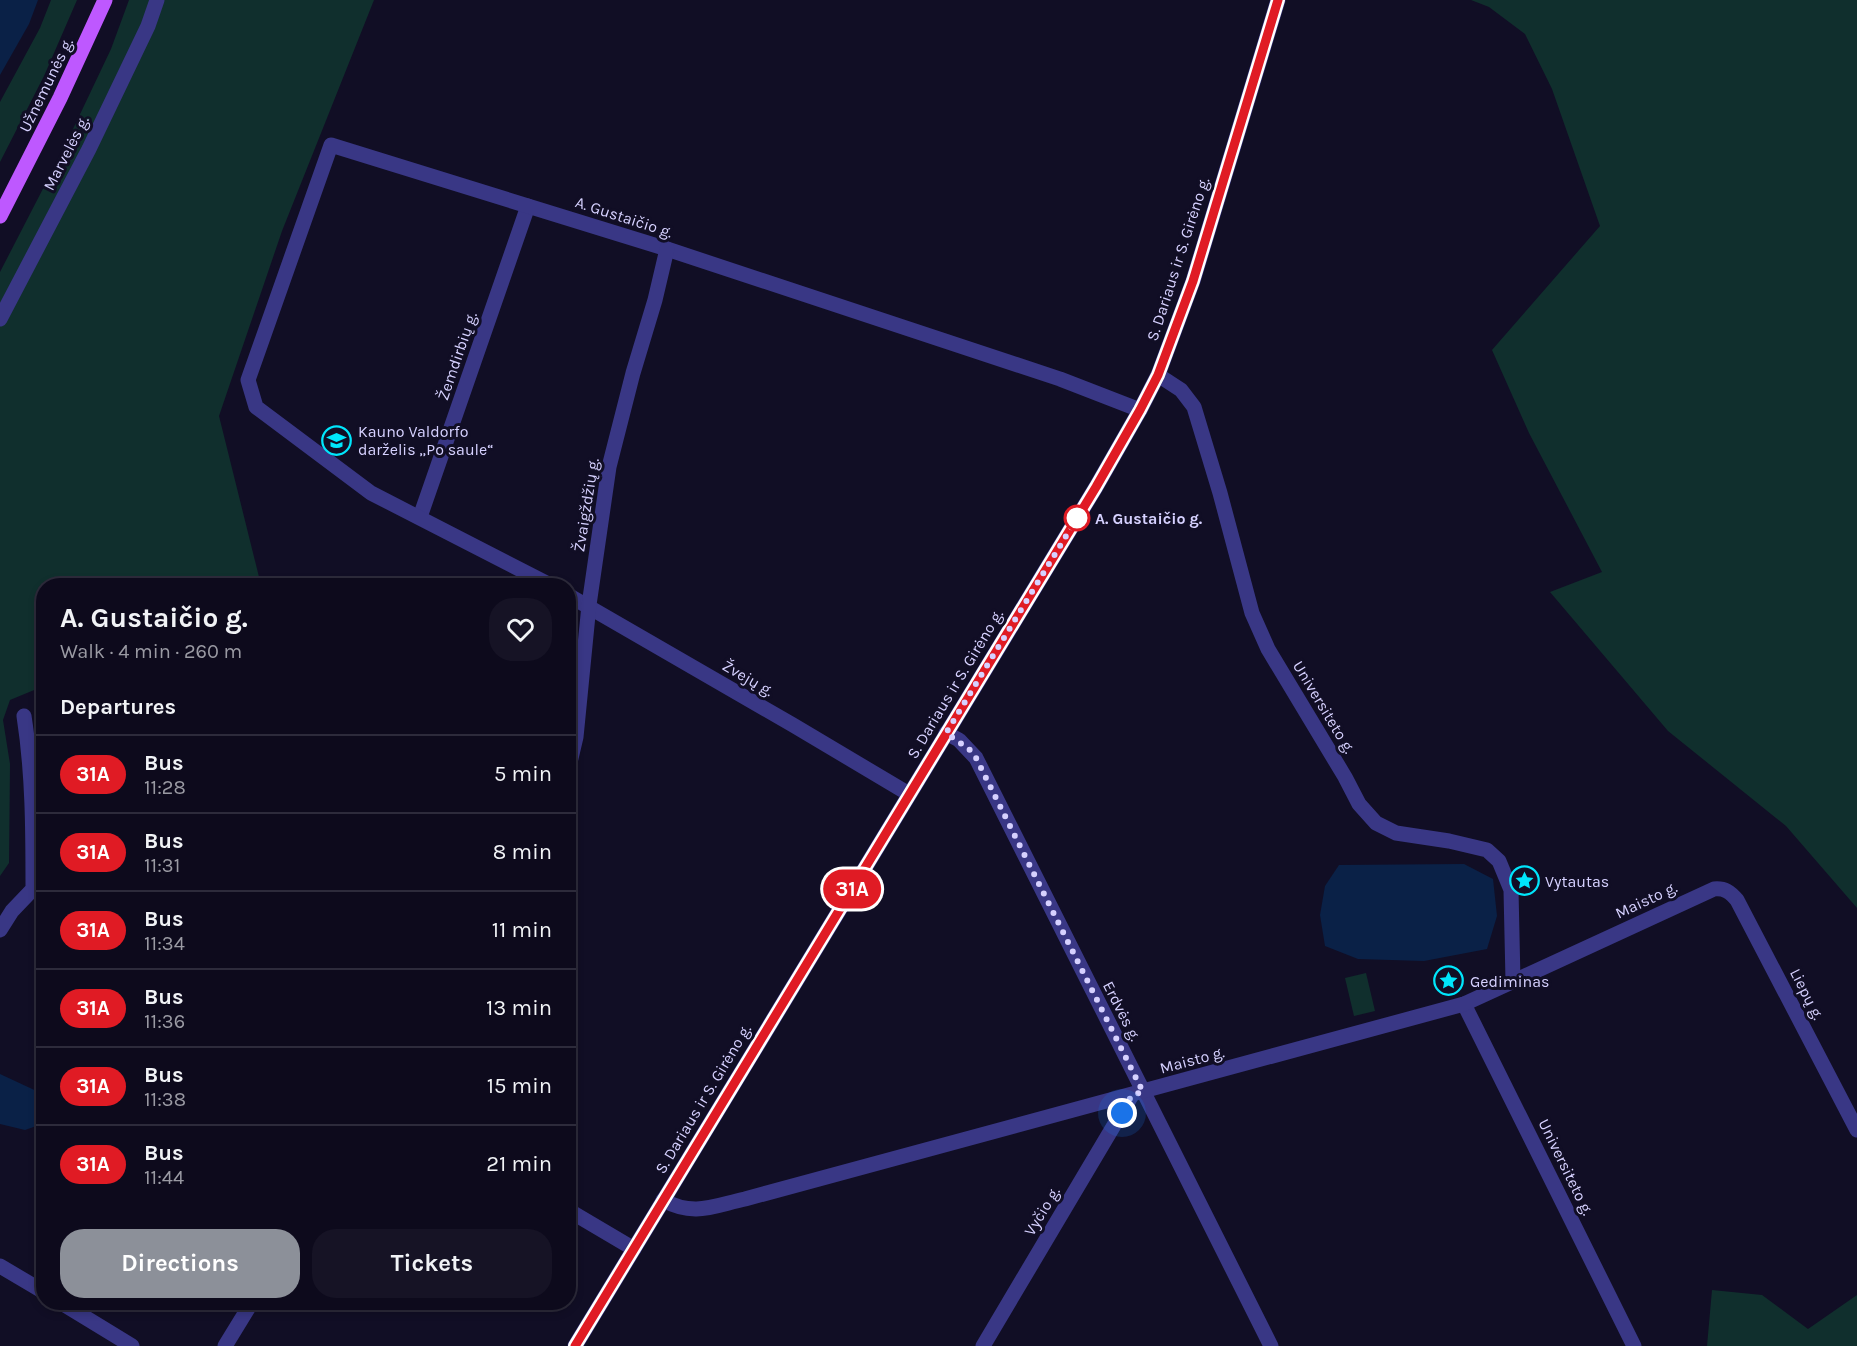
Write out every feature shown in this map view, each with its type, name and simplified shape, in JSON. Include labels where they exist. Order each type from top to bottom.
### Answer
[{"type":"main road","name":"Užnemunės g.","points":[[0,216],[60,98],[105,0]]},
{"type":"street","name":"Marvelės g.","points":[[0,319],[89,149],[148,26],[157,0]]},
{"type":"street","name":"S. Dariaus ir S. Girėno g.","points":[[575,1346],[1096,487],[1140,410],[1158,375],[1193,281],[1278,0]]},
{"type":"street","name":"A. Gustaičio g.","points":[[420,518],[371,493],[273,421],[256,407],[248,380],[331,145],[667,249],[1060,379],[1140,410]]},
{"type":"street","name":"Žemdirbių g.","points":[[420,518],[528,206]]},
{"type":"street","name":"Žvaigždžių g.","points":[[576,737],[589,605],[609,467],[667,249]]},
{"type":"street","name":"Universiteto g.","points":[[1158,375],[1181,390],[1194,407],[1252,613],[1268,649],[1359,804],[1376,823],[1396,833],[1449,841],[1487,850],[1499,861],[1511,890],[1514,981]]},
{"type":"street","points":[[420,518],[536,578]]},
{"type":"street","name":"Žvejų g.","points":[[576,599],[909,794]]},
{"type":"street","points":[[24,716],[28,742],[36,859]]},
{"type":"street","name":"Erdvės g.","points":[[946,733],[964,745],[976,758],[1137,1093],[1271,1346]]},
{"type":"street","name":"Liepų g.","points":[[1714,889],[1721,888],[1730,892],[1737,900],[1857,1130]]},
{"type":"street","name":"Maisto g.","points":[[663,1200],[683,1209],[695,1210],[745,1199],[1464,1004],[1714,889]]},
{"type":"street","points":[[0,930],[12,911],[36,893]]},
{"type":"street","name":"Universiteto g.","points":[[1464,1004],[1634,1346]]},
{"type":"street","name":"Vyčio g.","points":[[983,1346],[1137,1093]]},
{"type":"street","points":[[576,1215],[634,1249]]},
{"type":"street","points":[[0,1266],[36,1287]]},
{"type":"street","points":[[73,1310],[132,1346]]},
{"type":"street","points":[[225,1346],[247,1310]]},
{"type":"green space","points":[[51,0],[77,0],[44,76],[0,162],[0,102],[40,28]]},
{"type":"green space","points":[[129,0],[374,0],[282,231],[219,416],[259,578],[36,578],[36,689],[10,700],[3,720],[10,764],[9,863],[0,876],[0,272],[64,148],[111,49]]},
{"type":"green space","points":[[1471,0],[1857,0],[1857,908],[1786,826],[1668,731],[1550,592],[1602,572],[1529,433],[1492,350],[1600,226],[1552,89],[1525,34],[1489,7]]},
{"type":"green space","points":[[1366,973],[1375,1011],[1354,1016],[1345,978]]},
{"type":"green space","points":[[1712,1290],[1762,1295],[1808,1329],[1857,1295],[1857,1346],[1707,1346]]},
{"type":"water","points":[[0,0],[38,0],[29,24],[0,75]]},
{"type":"water","points":[[1464,864],[1493,879],[1497,916],[1487,949],[1424,961],[1358,959],[1325,946],[1320,915],[1325,886],[1339,865]]},
{"type":"water","points":[[0,1074],[36,1091],[36,1126],[25,1130],[0,1124]]},
{"type":"bus line","name":"31A","points":[[575,1346],[1096,487],[1140,410],[1158,375],[1193,281],[1278,0]]},
{"type":"place","name":"Kauno Valdorfo darželis „Po saule“","points":[[337,440]]},
{"type":"place","name":"A. Gustaičio g.","points":[[1077,518]]},
{"type":"place","name":"Vytautas","points":[[1524,881]]},
{"type":"place","name":"Gediminas","points":[[1449,981]]},
{"type":"route","points":[[1077,518],[946,733],[959,740],[976,758],[1143,1092],[1132,1095],[1122,1113]]}]
